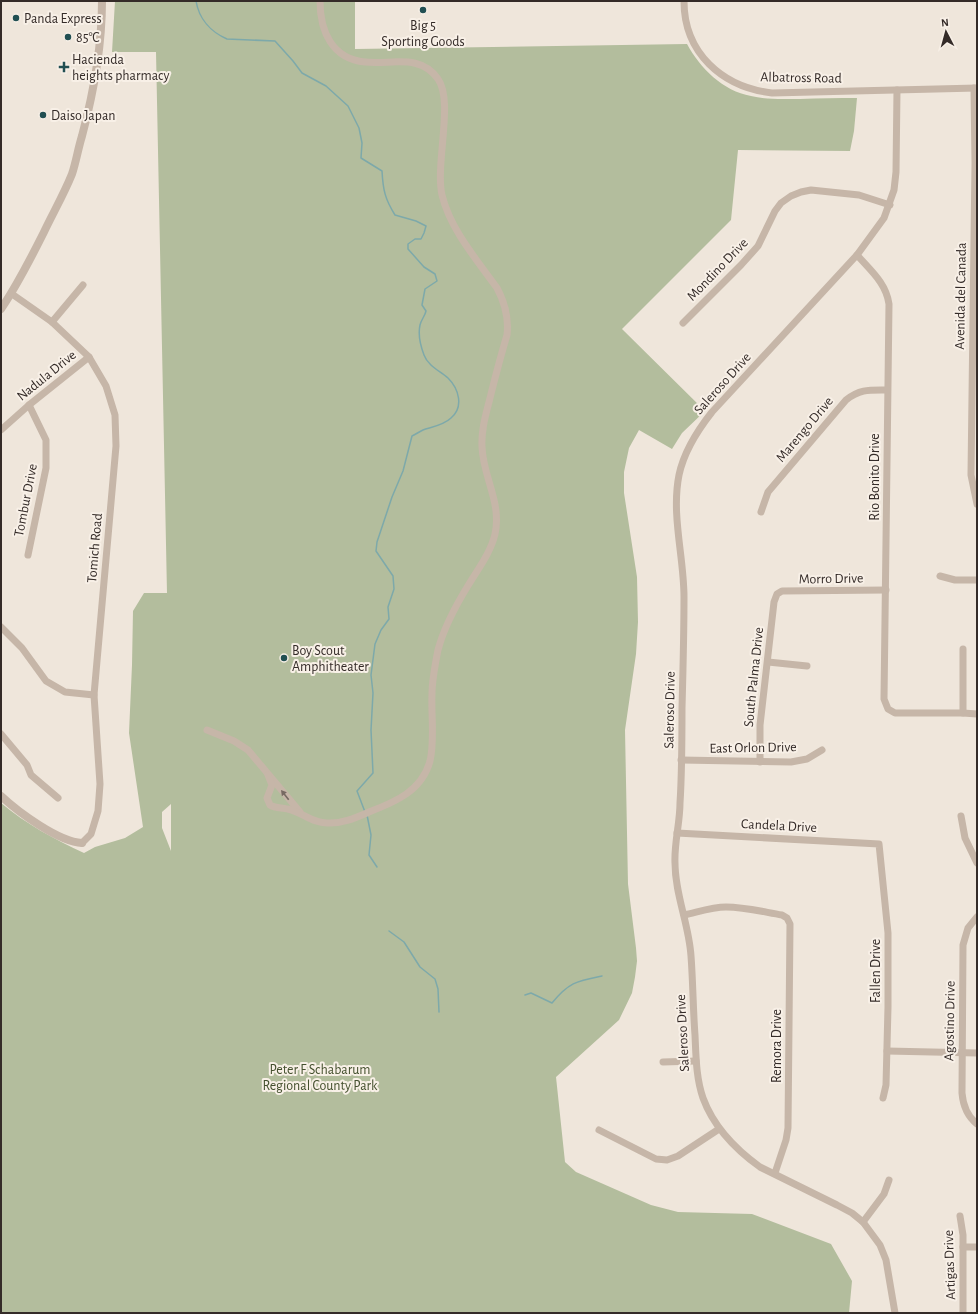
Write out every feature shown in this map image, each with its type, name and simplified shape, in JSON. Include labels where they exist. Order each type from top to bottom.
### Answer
[{"type":"street","points":[[1,309],[12,294],[30,262],[64,193],[72,172],[91,102],[100,42],[102,1]]},
{"type":"street","points":[[268,775],[272,785],[267,796],[268,803],[272,807],[290,809],[325,823],[346,822],[393,803],[406,795],[418,783],[427,769],[432,747],[432,683],[438,650],[453,612],[493,542],[496,524],[496,508],[484,462],[482,432],[506,335],[507,320],[502,297],[457,230],[448,214],[444,201],[441,189],[440,174],[445,101],[440,82],[434,73],[420,64],[404,62],[365,62],[349,58],[338,51],[328,39],[323,28],[320,18],[320,1]]},
{"type":"street","name":"Albatross Road","points":[[684,1],[686,20],[690,33],[701,55],[717,72],[737,84],[759,91],[772,93],[975,88]]},
{"type":"street","name":"Avenida del Canada","points":[[975,88],[975,317],[971,474],[977,504]]},
{"type":"street","name":"Saleroso Drive","points":[[895,1313],[886,1260],[880,1245],[863,1222],[852,1213],[775,1173],[760,1167],[738,1151],[719,1129],[703,1097],[698,1079],[696,1061],[689,936],[675,874],[675,848],[680,805],[684,596],[676,502],[679,475],[696,432],[712,412],[857,256],[884,218],[890,205],[894,190],[896,172],[897,90]]},
{"type":"street","name":"Mondino Drive","points":[[683,323],[758,246],[775,211],[781,203],[791,196],[811,190],[859,195],[890,205]]},
{"type":"street","name":"Rio Bonito Drive","points":[[857,256],[884,286],[889,304],[884,699],[888,710],[895,713],[963,713]]},
{"type":"street","points":[[52,322],[83,285]]},
{"type":"street","name":"Tomich Road","points":[[12,294],[52,322],[89,357],[106,386],[115,415],[116,446],[94,695],[100,784],[98,811],[91,834],[82,843]]},
{"type":"street","name":"Nadula Drive","points":[[1,430],[29,405],[89,357]]},
{"type":"street","name":"Marengo Drive","points":[[761,512],[768,492],[846,400],[855,393],[865,390],[887,390]]},
{"type":"street","name":"Tombur Drive","points":[[28,555],[46,468],[46,440],[29,405]]},
{"type":"street","points":[[940,576],[955,580],[977,580]]},
{"type":"street","name":"Morro Drive","points":[[777,594],[782,591],[886,590]]},
{"type":"street","name":"South Palma Drive","points":[[760,762],[760,725],[774,602],[777,594]]},
{"type":"street","points":[[2,631],[22,648],[46,681],[65,692],[94,695]]},
{"type":"street","points":[[963,649],[963,713],[977,714]]},
{"type":"street","points":[[768,662],[807,666]]},
{"type":"street","points":[[207,730],[234,741],[244,747],[302,815]]},
{"type":"street","points":[[1,734],[28,765],[31,775],[58,798]]},
{"type":"street","name":"East Orlon Drive","points":[[681,760],[791,762],[807,759],[822,750]]},
{"type":"street","points":[[1,796],[25,815],[47,829],[74,842],[82,843]]},
{"type":"street","points":[[961,816],[965,838],[977,863]]},
{"type":"street","name":"Candela Drive","points":[[677,833],[879,844]]},
{"type":"street","name":"Fallen Drive","points":[[879,844],[888,933],[886,1085],[882,1098]]},
{"type":"street","name":"Remora Drive","points":[[684,915],[712,908],[726,907],[782,915],[787,918],[790,924],[788,1128],[786,1140],[775,1173]]},
{"type":"street","name":"Agostino Drive","points":[[977,918],[968,928],[963,945],[962,1052],[963,1104],[967,1113],[977,1124]]},
{"type":"street","points":[[887,1051],[977,1053]]},
{"type":"street","points":[[663,1062],[696,1061]]},
{"type":"street","points":[[599,1130],[656,1159],[667,1160],[678,1156],[719,1129]]},
{"type":"street","points":[[863,1222],[884,1194],[889,1180]]},
{"type":"street","name":"Artigas Drive","points":[[960,1216],[963,1247],[963,1313]]},
{"type":"street","points":[[963,1247],[977,1247]]},
{"type":"green space","name":"Peter F Schabarum Regional County Park","points":[[115,1],[355,1],[355,49],[687,44],[699,62],[713,77],[722,84],[741,93],[775,99],[857,98],[854,131],[850,151],[738,150],[731,220],[622,329],[705,411],[682,433],[672,449],[639,430],[629,448],[624,472],[624,493],[637,577],[638,622],[636,654],[625,730],[628,884],[637,961],[632,993],[619,1020],[556,1077],[565,1162],[576,1172],[651,1205],[678,1212],[752,1214],[831,1244],[852,1281],[849,1313],[1,1313],[1,803],[20,818],[41,831],[84,853],[95,847],[125,838],[143,827],[129,733],[133,611],[144,593],[167,593],[156,52],[112,52]],"holes":[[[171,804],[171,851],[162,828],[162,812]]]},
{"type":"waterway","points":[[196,1],[203,19],[216,33],[227,39],[275,41],[302,73],[326,86],[348,106],[359,128],[362,143],[361,158],[382,171],[385,194],[395,215],[416,221],[426,226],[421,239],[415,239],[408,244],[408,249],[424,267],[435,274],[437,281],[425,289],[422,305],[426,311],[420,325],[420,340],[424,355],[428,362],[452,382],[455,387],[459,403],[455,414],[448,420],[438,426],[423,430],[412,436],[403,471],[392,497],[377,542],[376,551],[393,576],[394,589],[388,607],[389,619],[381,630],[375,644],[371,675],[373,693],[371,730],[373,773],[357,791],[365,812]]},
{"type":"waterway","points":[[367,815],[371,835],[369,855],[377,867]]},
{"type":"waterway","points":[[389,931],[404,942],[420,967],[435,979],[438,989],[439,1012]]},
{"type":"waterway","points":[[525,995],[531,993],[552,1003],[563,991],[574,984],[586,979],[602,976]]},
{"type":"place","name":"Big 5 Sporting Goods","points":[[423,10]]},
{"type":"place","name":"Panda Express","points":[[16,18]]},
{"type":"place","name":"85°C","points":[[68,37]]},
{"type":"place","name":"Hacienda heights pharmacy","points":[[64,67]]},
{"type":"place","name":"Daiso Japan","points":[[43,115]]},
{"type":"place","name":"Boy Scout Amphitheater","points":[[284,658]]}]
